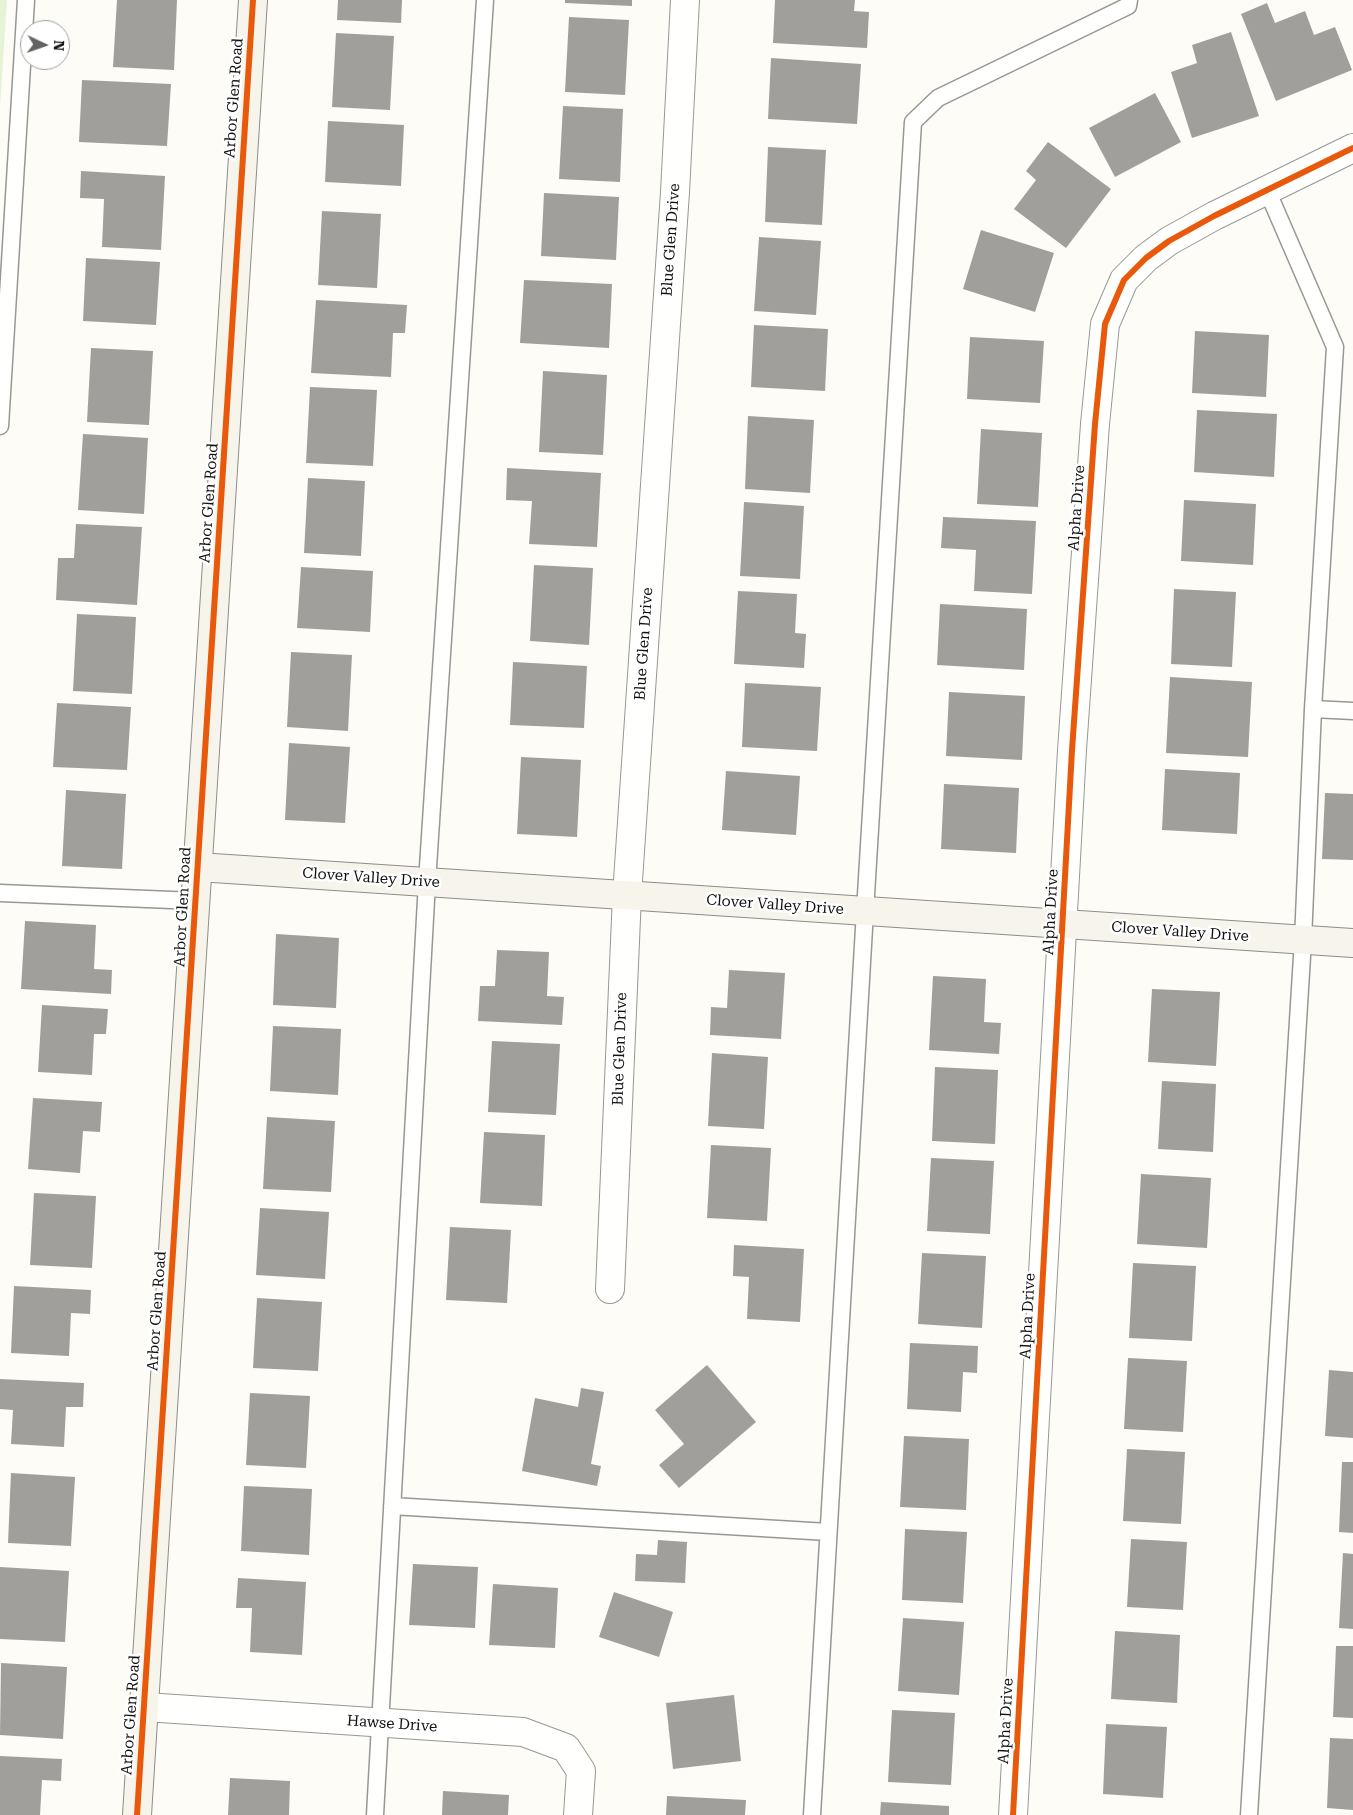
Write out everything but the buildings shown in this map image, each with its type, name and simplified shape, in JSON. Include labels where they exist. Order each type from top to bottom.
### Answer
[{"type":"street","name":"Arbor Glen Road","points":[[138,1815],[253,0]]},
{"type":"street","name":"Blue Glen Drive","points":[[610,1289],[626,895],[674,202],[685,0]]},
{"type":"street","name":"Alpha Drive","points":[[1012,1815],[1079,651],[1095,424],[1105,324],[1124,280],[1146,258],[1169,241],[1214,216],[1353,148]]},
{"type":"street","name":"Clover Valley Drive","points":[[198,867],[1353,943]]},
{"type":"street","name":"Hawse Drive","points":[[145,1707],[523,1732],[566,1748],[581,1771],[578,1815]]},
{"type":"lane","points":[[0,426],[26,0]]},
{"type":"lane","points":[[374,1815],[427,882],[485,0]]},
{"type":"lane","points":[[812,1815],[913,122],[938,98],[1128,6],[1130,0]]},
{"type":"lane","points":[[1249,1815],[1302,940],[1313,709],[1335,347],[1267,190]]},
{"type":"lane","points":[[1313,709],[1353,711]]},
{"type":"lane","points":[[0,893],[196,902]]},
{"type":"lane","points":[[392,1506],[828,1532]]},
{"type":"green space","points":[[0,0],[7,0],[0,108]]},
{"type":"cycle path","points":[[137,1815],[253,0]]},
{"type":"cycle path","points":[[1013,1815],[1072,750],[1095,424],[1105,324],[1124,280],[1146,258],[1169,241],[1214,216],[1353,148]]}]
